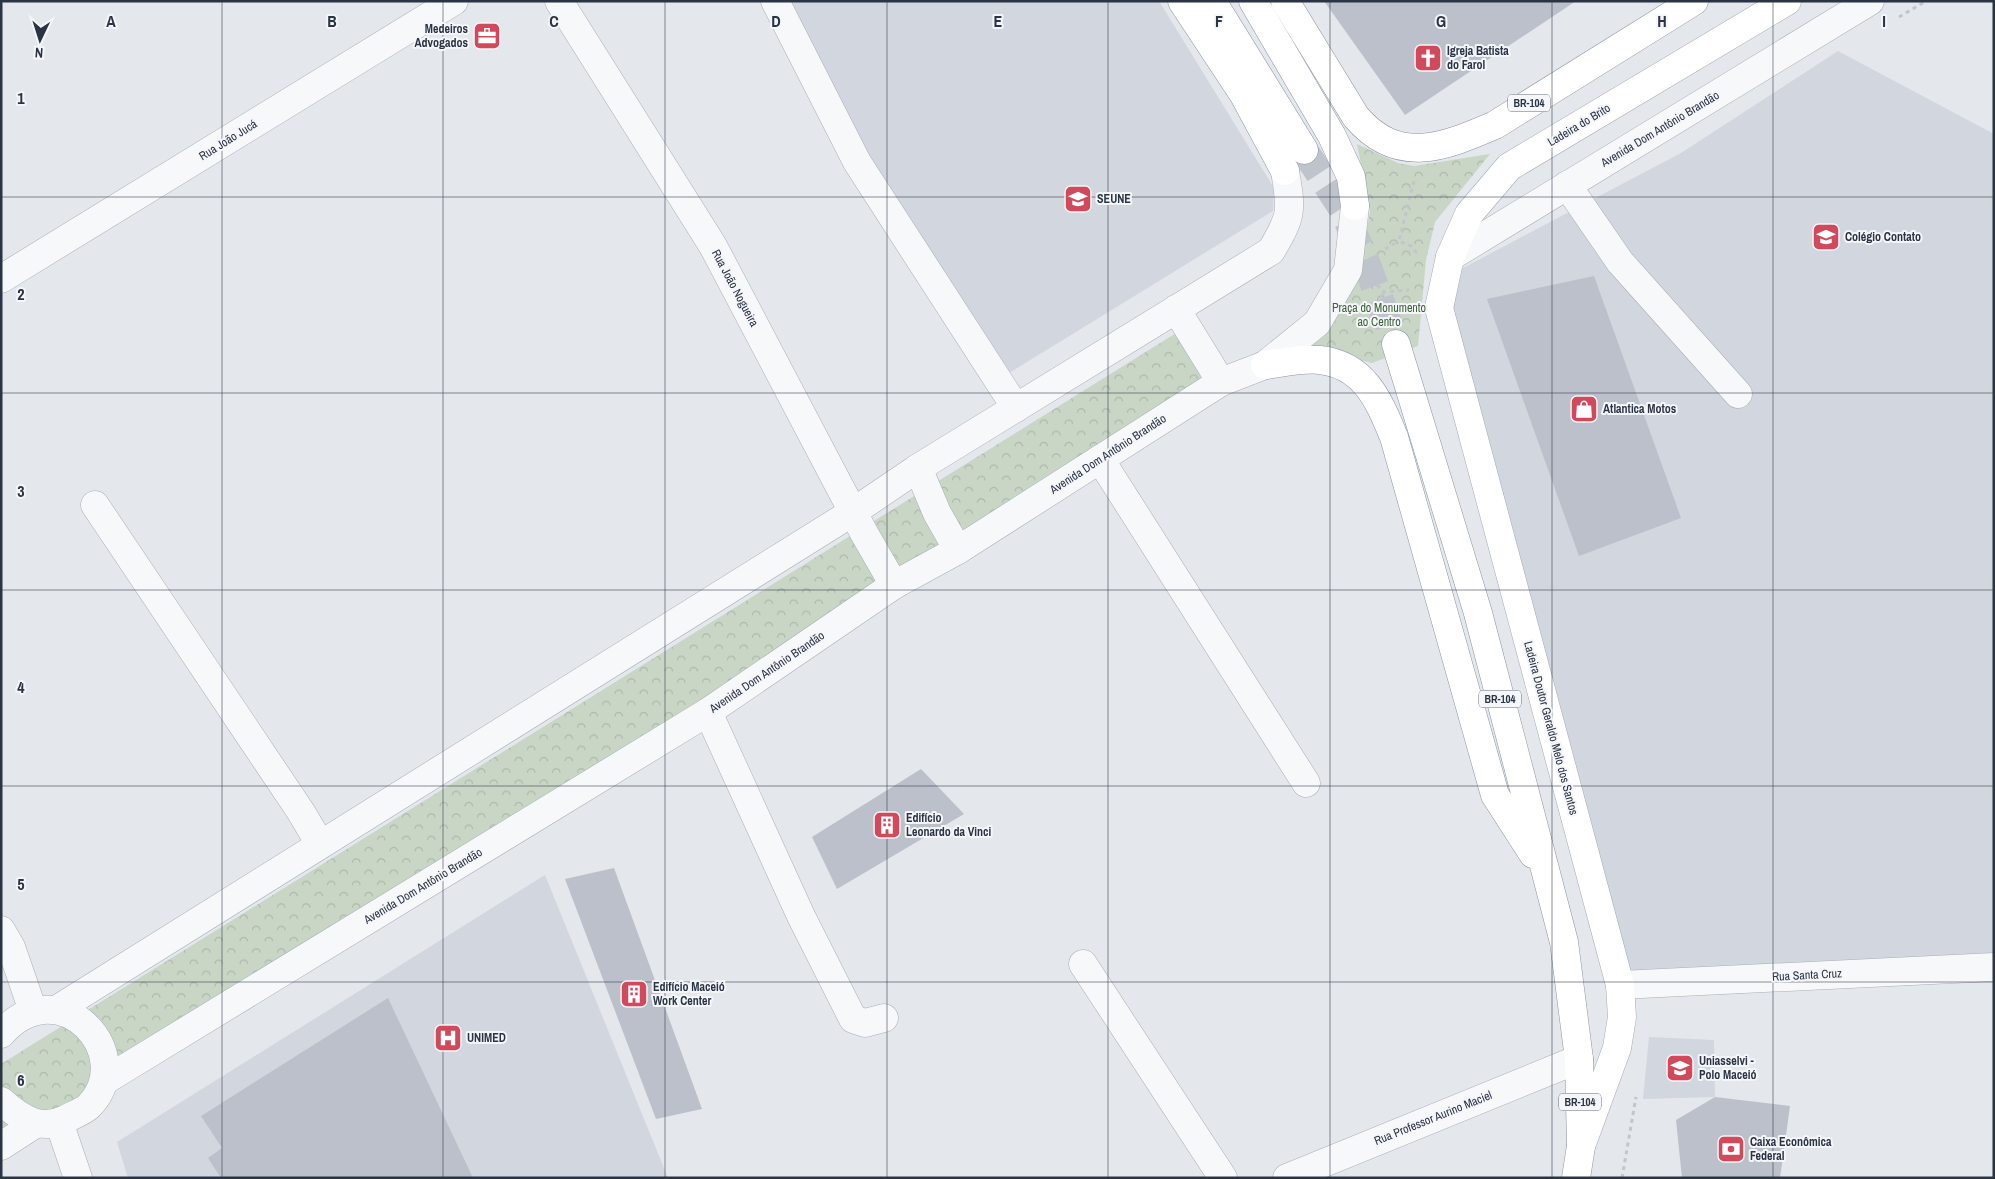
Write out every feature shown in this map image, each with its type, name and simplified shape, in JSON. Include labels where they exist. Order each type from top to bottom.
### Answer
[{"type":"main road","points":[[1182,1],[1244,95],[1285,171]]},
{"type":"main road","points":[[1212,1],[1304,150]]},
{"type":"main road","points":[[1253,1],[1332,136],[1351,177],[1355,206]]},
{"type":"main road","name":"BR-104","points":[[1286,1],[1356,117],[1369,133],[1393,145],[1422,148],[1467,137],[1495,125],[1694,1]]},
{"type":"main road","name":"Ladeira do Brito","points":[[1439,308],[1450,257],[1469,214],[1509,167],[1786,1]]},
{"type":"main road","name":"Ladeira Doutor Geraldo Melo dos Santos","points":[[1439,308],[1620,984],[1622,1017],[1618,1048],[1581,1146]]},
{"type":"main road","name":"BR-104","points":[[1396,344],[1478,613],[1564,942],[1578,1059],[1581,1146],[1576,1178]]},
{"type":"main road","points":[[1265,365],[1320,360],[1358,375],[1377,396],[1394,437],[1496,795],[1547,876]]},
{"type":"street","name":"Rua João Jucá","points":[[1,279],[454,1]]},
{"type":"street","name":"Rua João Nogueira","points":[[559,1],[713,246],[894,586]]},
{"type":"street","points":[[775,1],[857,162],[1016,408]]},
{"type":"street","name":"Avenida Dom Antônio Brandão","points":[[1450,257],[1870,1]]},
{"type":"street","points":[[1,1034],[12,1021],[44,1010],[320,844],[853,512],[918,468],[1271,252],[1286,227],[1291,203],[1285,171]]},
{"type":"street","points":[[1567,185],[1620,262],[1738,394]]},
{"type":"street","name":"Avenida Dom Antônio Brandão","points":[[104,1081],[708,712],[894,586],[958,550],[1221,382],[1265,365],[1317,323],[1348,270],[1355,206]]},
{"type":"street","points":[[1176,309],[1221,382]]},
{"type":"street","points":[[1100,459],[1306,783]]},
{"type":"street","points":[[918,468],[937,513],[958,550]]},
{"type":"street","points":[[95,505],[301,812],[320,844]]},
{"type":"street","points":[[708,712],[800,916],[853,1019],[865,1023],[884,1018]]},
{"type":"street","points":[[1,930],[44,1010],[85,1023],[103,1049],[104,1081],[89,1106],[47,1123],[1,1146]]},
{"type":"street","points":[[1082,964],[1223,1178]]},
{"type":"street","name":"Rua Santa Cruz","points":[[1620,984],[1994,967]]},
{"type":"street","name":"Rua Professor Aurino Maciel","points":[[1287,1178],[1578,1059]]},
{"type":"street","points":[[1,1102],[17,1116],[47,1123],[78,1178]]},
{"type":"path","points":[[1892,21],[1926,1]]},
{"type":"path","points":[[1420,260],[1419,255],[1411,246],[1399,241],[1422,148]]},
{"type":"path","points":[[1377,287],[1384,292],[1405,292],[1412,288]]},
{"type":"shaded area","name":"SEUNE","points":[[765,1],[1159,1],[1274,188],[1273,211],[991,384]]},
{"type":"shaded area","points":[[1838,51],[1994,134],[1994,954],[1620,985],[1441,306],[1446,277],[1681,153]]},
{"type":"shaded area","name":"UNIMED","points":[[545,875],[668,1178],[128,1178],[117,1142]]},
{"type":"shaded area","name":"Uniasselvi - Polo Maceió","points":[[1649,1037],[1714,1040],[1715,1097],[1643,1099]]},
{"type":"green space","name":"Praça do Monumento ao Centro","points":[[1357,144],[1398,163],[1414,166],[1490,154],[1435,222],[1426,260],[1418,346],[1372,363],[1303,346],[1359,270],[1370,212]]},
{"type":"green space","points":[[1181,330],[1212,404],[502,844],[1,1162],[1,1064]]},
{"type":"building","name":"Igreja Batista do Farol","points":[[1324,1],[1576,1],[1405,115]]},
{"type":"building","name":"Atlantica Motos","points":[[1594,276],[1681,518],[1579,556],[1487,299]]},
{"type":"building","name":"Edifício Leonardo da Vinci","points":[[921,769],[964,814],[837,889],[812,837]]},
{"type":"building","name":"Edifício Maceió Work Center","points":[[614,868],[702,1109],[656,1119],[565,879]]},
{"type":"building","points":[[388,998],[473,1178],[221,1178],[208,1158],[222,1148],[201,1116]]},
{"type":"building","name":"Caixa Econômica Federal","points":[[1715,1097],[1790,1106],[1780,1178],[1682,1178],[1676,1120]]},
{"type":"tunnel","points":[[1304,150],[1342,208],[1366,262],[1396,344]]},
{"type":"place","name":"Medeiros Advogados","points":[[487,36]]},
{"type":"place","name":"Igreja Batista do Farol","points":[[1428,58]]},
{"type":"place","name":"SEUNE","points":[[1078,199]]},
{"type":"place","name":"Colégio Contato","points":[[1826,237]]},
{"type":"place","name":"Atlantica Motos","points":[[1584,409]]},
{"type":"place","name":"Edifício Leonardo da Vinci","points":[[887,825]]},
{"type":"place","name":"Edifício Maceió Work Center","points":[[634,994]]},
{"type":"place","name":"UNIMED","points":[[448,1038]]},
{"type":"place","name":"Uniasselvi - Polo Maceió","points":[[1680,1068]]},
{"type":"place","name":"Caixa Econômica Federal","points":[[1731,1149]]}]
